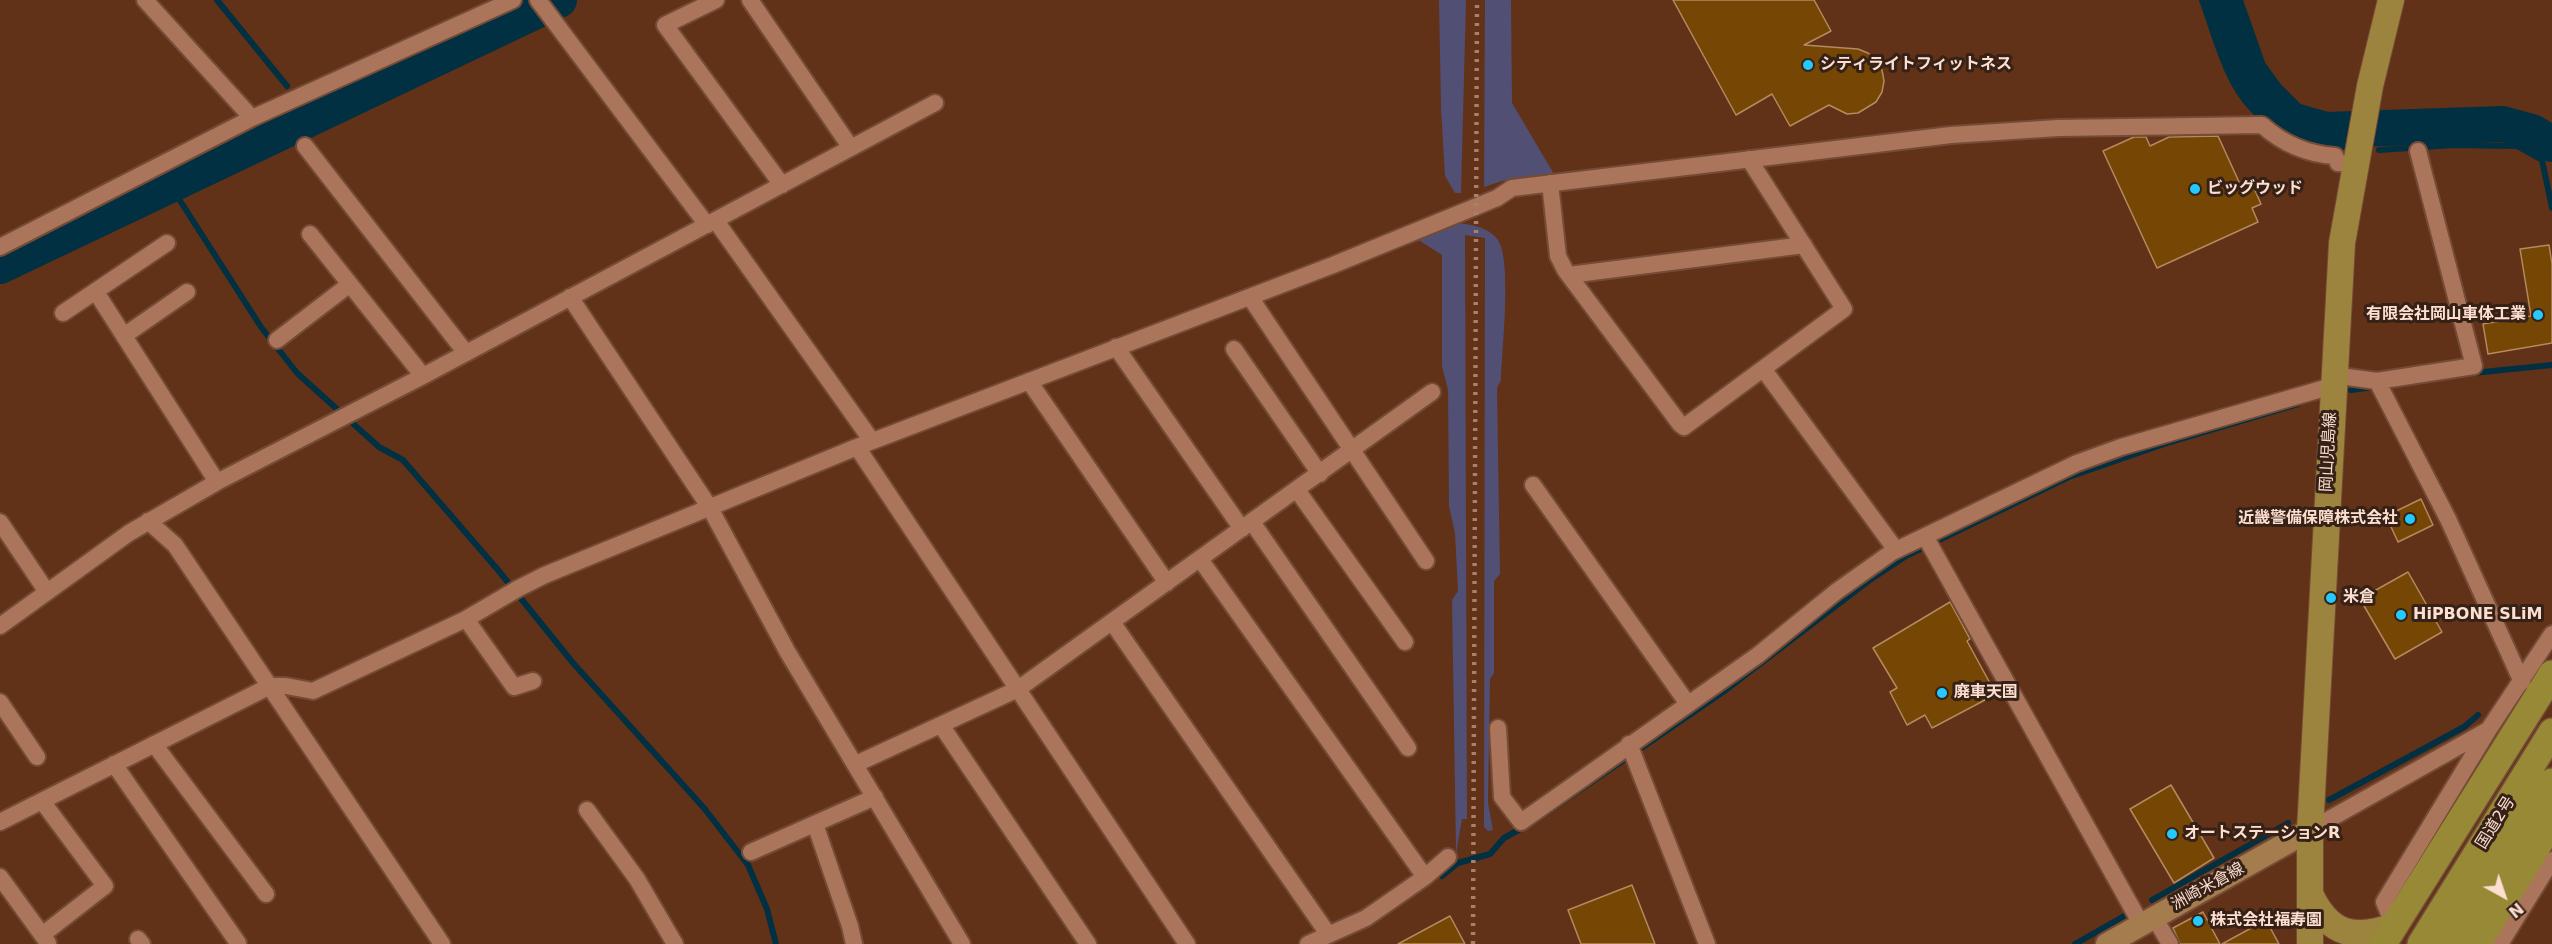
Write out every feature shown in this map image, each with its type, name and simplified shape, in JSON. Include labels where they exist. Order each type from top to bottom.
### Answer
[{"type":"highway","points":[[2388,935],[2552,674]]},
{"type":"highway","name":"国道2号","points":[[2421,944],[2552,732]]},
{"type":"highway","name":"国道2号","points":[[2451,944],[2552,782]]},
{"type":"highway","points":[[2477,944],[2552,822]]},
{"type":"main road","name":"岡山児島線","points":[[2310,944],[2310,830],[2342,243],[2391,0]]},
{"type":"main road","name":"洲崎米倉線","points":[[2107,944],[2310,830]]},
{"type":"main road","points":[[2311,896],[2320,916],[2332,926],[2351,932],[2388,935]]},
{"type":"street","points":[[145,0],[252,118]]},
{"type":"street","points":[[0,247],[252,118],[513,0]]},
{"type":"street","points":[[538,0],[711,223],[865,444],[1018,690],[1187,944]]},
{"type":"street","points":[[716,0],[665,25],[782,185]]},
{"type":"street","points":[[750,0],[851,148]]},
{"type":"street","points":[[0,626],[148,521],[217,482],[423,376],[935,103]]},
{"type":"street","points":[[0,822],[270,686],[286,686],[314,691],[466,618],[515,590],[710,508],[865,444],[1250,297],[1497,198],[1512,188],[1951,135],[2058,128],[2262,125],[2276,137],[2293,146],[2315,155],[2335,156],[2338,163],[2361,140]]},
{"type":"street","points":[[305,146],[466,353]]},
{"type":"street","points":[[1498,728],[1502,797],[1521,822],[1632,750],[1688,704],[1758,655],[1837,591],[1896,550],[1928,542],[2077,463],[2333,381],[2379,385],[2474,366],[2418,151]]},
{"type":"street","points":[[1550,183],[1558,256],[1569,275],[1684,427],[1845,309],[1749,159]]},
{"type":"street","points":[[310,234],[423,376]]},
{"type":"street","points":[[63,313],[167,243]]},
{"type":"street","points":[[1569,275],[1804,245]]},
{"type":"street","points":[[276,340],[350,284]]},
{"type":"street","points":[[96,292],[217,482]]},
{"type":"street","points":[[125,335],[187,292]]},
{"type":"street","points":[[570,297],[710,508],[787,651],[962,944]]},
{"type":"street","points":[[1250,297],[1426,561]]},
{"type":"street","points":[[1116,347],[1408,748]]},
{"type":"street","points":[[1234,349],[1320,474]]},
{"type":"street","points":[[1764,370],[1896,550]]},
{"type":"street","points":[[1029,381],[1167,583]]},
{"type":"street","points":[[2379,385],[2448,519],[2522,682]]},
{"type":"street","points":[[856,764],[1018,690],[1432,392]]},
{"type":"street","points":[[1533,485],[1688,704]]},
{"type":"street","points":[[1297,490],[1405,642]]},
{"type":"street","points":[[148,521],[175,545],[442,944]]},
{"type":"street","points":[[0,522],[47,592]]},
{"type":"street","points":[[1928,542],[2148,920],[2170,944]]},
{"type":"street","points":[[1200,560],[1425,877]]},
{"type":"street","points":[[466,618],[514,687],[533,681]]},
{"type":"street","points":[[1112,622],[1317,941],[1366,918],[1448,858]]},
{"type":"street","points":[[2388,935],[2384,902],[2489,729],[2552,634]]},
{"type":"street","points":[[0,702],[37,757]]},
{"type":"street","points":[[941,725],[1088,944]]},
{"type":"street","points":[[2310,830],[2489,729]]},
{"type":"street","points":[[154,744],[266,894]]},
{"type":"street","points":[[1632,750],[1707,944]]},
{"type":"street","points":[[114,764],[238,943]]},
{"type":"street","points":[[751,852],[875,797]]},
{"type":"street","points":[[0,877],[45,939],[105,886],[42,801]]},
{"type":"street","points":[[587,810],[637,879],[675,944]]},
{"type":"street","points":[[815,824],[854,944]]},
{"type":"street","points":[[2500,944],[2552,860]]},
{"type":"shaded area","points":[[1439,0],[1466,0],[1461,193],[1455,193],[1445,176]]},
{"type":"shaded area","points":[[1485,0],[1511,0],[1512,103],[1554,174],[1502,181],[1484,187]]},
{"type":"shaded area","points":[[1456,223],[1484,229],[1498,240],[1505,267],[1505,286],[1501,380],[1497,388],[1500,574],[1494,581],[1494,673],[1490,679],[1488,803],[1493,830],[1488,831],[1484,827],[1485,238],[1465,235],[1467,819],[1462,819],[1456,854],[1452,600],[1458,591],[1455,533],[1449,506],[1448,390],[1442,366],[1442,255],[1417,239]]},
{"type":"building","points":[[1673,0],[1814,0],[1831,31],[1804,45],[1858,49],[1868,53],[1877,60],[1882,70],[1884,81],[1882,92],[1876,102],[1858,113],[1847,114],[1829,105],[1790,126],[1772,94],[1736,115]]},
{"type":"building","points":[[2218,136],[2240,184],[2250,179],[2261,204],[2252,208],[2258,222],[2157,268],[2103,151],[2134,137],[2146,137],[2150,146],[2169,137]]},
{"type":"building","points":[[2549,245],[2552,264],[2552,343],[2488,354],[2483,324],[2531,316],[2520,249]]},
{"type":"building","points":[[2421,499],[2433,525],[2398,542],[2386,516]]},
{"type":"building","points":[[2408,572],[2442,632],[2395,659],[2360,599]]},
{"type":"building","points":[[1950,602],[1970,639],[1967,641],[1991,685],[1980,691],[1985,700],[1932,728],[1925,715],[1907,725],[1890,692],[1897,688],[1873,648]]},
{"type":"building","points":[[2171,785],[2214,858],[2174,883],[2130,809]]},
{"type":"building","points":[[1632,885],[1655,944],[1581,944],[1568,910]]},
{"type":"building","name":"株式会社福寿園","points":[[2203,912],[2220,944],[2180,944],[2173,928]]},
{"type":"building","points":[[1450,916],[1465,944],[1398,944]]},
{"type":"building","name":"株式会社福寿園","points":[[2266,920],[2279,944],[2222,944]]},
{"type":"waterway","points":[[217,0],[287,86]]},
{"type":"waterway","points":[[0,266],[559,0]]},
{"type":"waterway","points":[[2202,0],[2233,81],[2252,109],[2265,120]]},
{"type":"waterway","points":[[2224,0],[2249,71],[2268,97],[2291,120],[2326,130],[2503,124],[2532,132],[2552,144]]},
{"type":"waterway","points":[[303,106],[311,117]]},
{"type":"waterway","points":[[2307,143],[2343,147]]},
{"type":"waterway","points":[[2379,150],[2453,145],[2517,146],[2542,160],[2552,208]]},
{"type":"waterway","points":[[170,185],[261,327],[297,373],[379,447],[403,460],[498,570],[573,663],[704,808],[748,865],[767,909],[776,944]]},
{"type":"waterway","points":[[2473,373],[2552,365]]},
{"type":"waterway","points":[[2351,390],[2374,387]]},
{"type":"waterway","points":[[1533,822],[1723,692],[1867,582],[1906,556],[2069,477],[2170,442],[2298,404]]},
{"type":"waterway","points":[[2329,800],[2464,727],[2478,715]]},
{"type":"waterway","points":[[2152,900],[2288,823]]},
{"type":"waterway","points":[[1442,876],[1458,863],[1490,854],[1504,838],[1524,827]]},
{"type":"waterway","points":[[2075,944],[2126,915]]},
{"type":"railway","points":[[1473,944],[1477,0]]},
{"type":"place","name":"シティライトフィットネス","points":[[1808,65]]},
{"type":"place","name":"ビッグウッド","points":[[2195,189]]},
{"type":"place","name":"有限会社岡山車体工業","points":[[2538,315]]},
{"type":"place","name":"近畿警備保障株式会社","points":[[2410,519]]},
{"type":"place","name":"米倉","points":[[2331,598]]},
{"type":"place","name":"HiPBONE SLiM","points":[[2401,615]]},
{"type":"place","name":"廃車天国","points":[[1942,693]]},
{"type":"place","name":"オートステーションR","points":[[2172,834]]},
{"type":"place","name":"株式会社福寿園","points":[[2198,921]]}]
